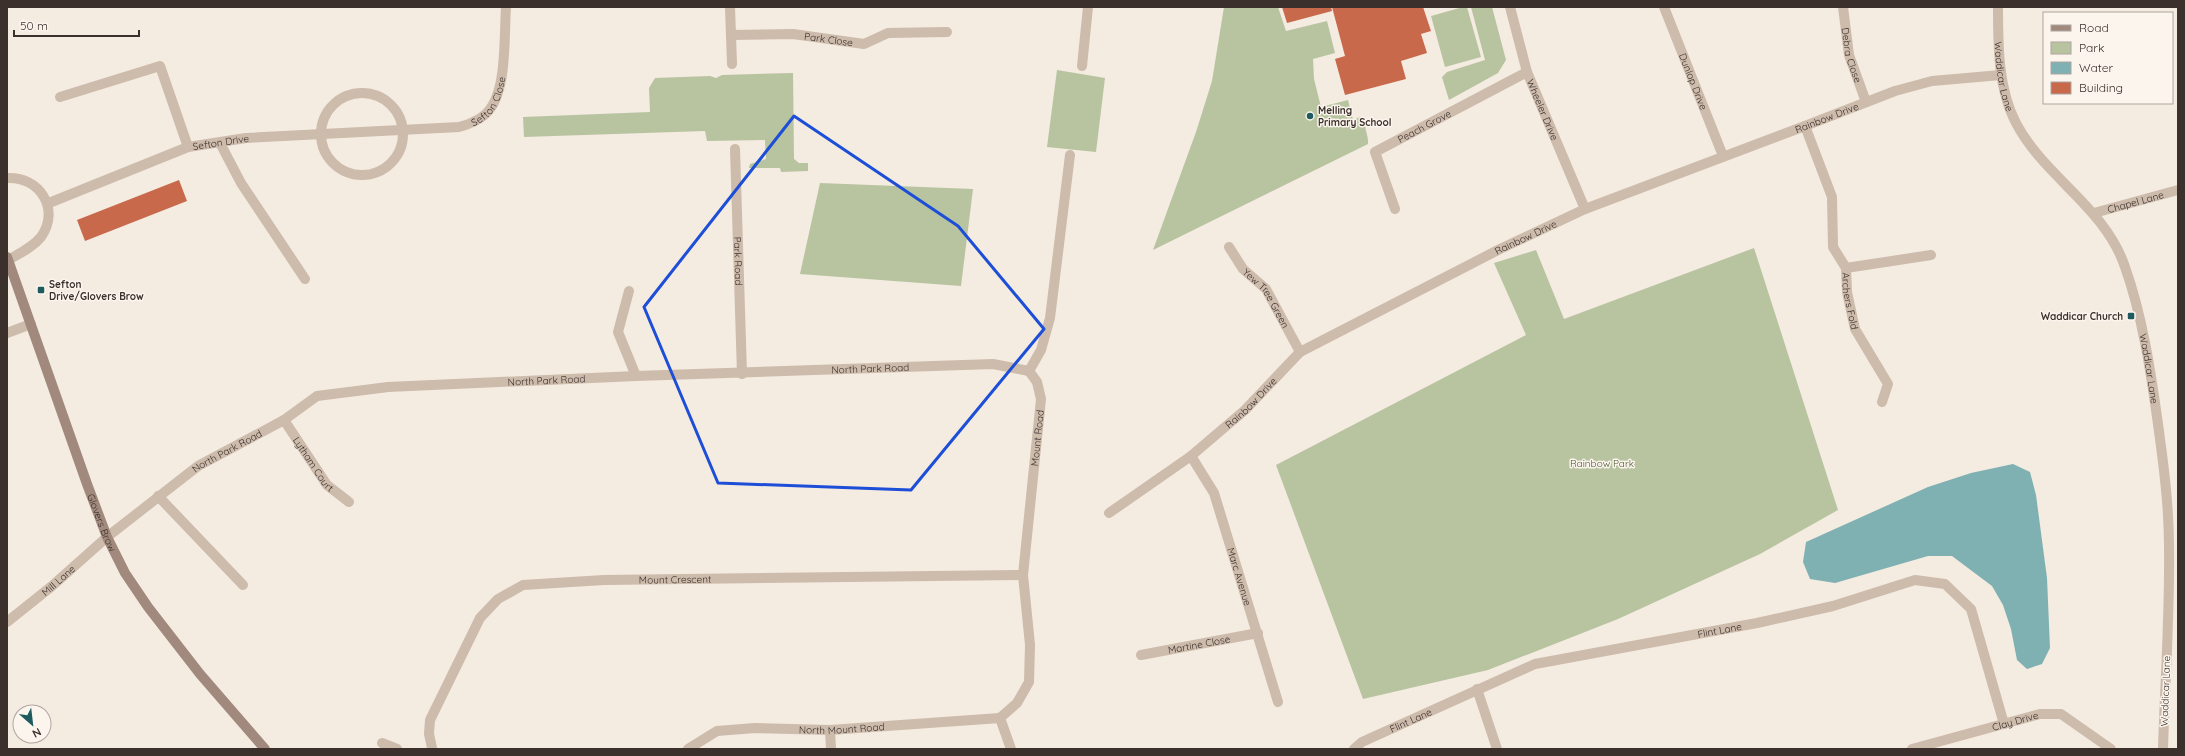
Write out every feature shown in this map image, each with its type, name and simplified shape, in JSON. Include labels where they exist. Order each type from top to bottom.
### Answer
[{"type":"main road","name":"Glovers Brow","points":[[8,259],[32,324],[86,484],[107,536],[125,573],[148,608],[230,711],[265,749]]},
{"type":"street","name":"Sefton Close","points":[[403,130],[459,128],[474,122],[490,110],[498,94],[506,7]]},
{"type":"street","points":[[730,7],[732,64]]},
{"type":"street","points":[[1082,66],[1088,7]]},
{"type":"street","name":"Wheeler Drive","points":[[1510,7],[1527,72],[1585,209]]},
{"type":"street","name":"Dunlop Drive","points":[[1664,7],[1723,156]]},
{"type":"street","name":"Debra Close","points":[[1843,7],[1848,55],[1866,102]]},
{"type":"street","name":"Waddicar Lane","points":[[1998,7],[2001,75],[2007,102],[2015,123],[2026,141],[2094,212],[2111,237],[2125,265],[2134,294],[2151,376],[2164,468],[2170,547],[2163,749]]},
{"type":"street","name":"Park Close","points":[[731,35],[793,34],[864,44],[888,33],[947,32]]},
{"type":"street","points":[[60,97],[160,66],[188,147]]},
{"type":"street","name":"Peach Grove","points":[[1395,209],[1374,152],[1527,72]]},
{"type":"street","name":"Rainbow Drive","points":[[1109,514],[1191,456],[1246,410],[1300,352],[1500,249],[1585,209],[1895,91],[1932,81],[2001,75]]},
{"type":"street","points":[[365,93],[375,95],[392,106],[398,113],[403,130],[402,144],[390,164],[383,169],[367,175],[350,173],[335,165],[324,152],[320,135],[325,116],[334,104],[346,96],[365,93]]},
{"type":"street","name":"Archers Fold","points":[[1805,126],[1832,197],[1833,247],[1846,268],[1847,292],[1855,329],[1888,384],[1882,402]]},
{"type":"street","name":"Sefton Drive","points":[[49,203],[188,147],[246,138],[403,130]]},
{"type":"street","points":[[220,143],[241,183],[305,279]]},
{"type":"street","name":"Park Road","points":[[735,149],[742,374]]},
{"type":"street","points":[[1029,371],[1041,350],[1050,318],[1070,155]]},
{"type":"street","points":[[7,178],[16,178],[32,183],[43,193],[49,203],[49,220],[41,236],[30,248],[8,259]]},
{"type":"street","name":"Chapel Lane","points":[[2094,212],[2178,190]]},
{"type":"street","name":"Yew Tree Green","points":[[1229,247],[1243,269],[1266,289],[1300,352]]},
{"type":"street","points":[[1846,268],[1931,255]]},
{"type":"street","points":[[629,291],[618,332],[636,376]]},
{"type":"street","points":[[7,333],[32,324]]},
{"type":"street","name":"North Park Road","points":[[107,536],[198,466],[284,420],[316,396],[388,387],[636,376],[742,374],[993,364],[1029,371]]},
{"type":"street","name":"Mount Road","points":[[1000,718],[1017,702],[1029,682],[1030,645],[1023,575],[1041,399],[1037,382],[1029,371]]},
{"type":"street","name":"Lytham Court","points":[[284,420],[327,485],[349,502]]},
{"type":"street","name":"Marc Avenue","points":[[1191,456],[1214,493],[1278,702]]},
{"type":"street","points":[[158,496],[243,585]]},
{"type":"street","name":"Mill Lane","points":[[7,622],[52,586],[107,536]]},
{"type":"street","name":"Mount Crescent","points":[[430,749],[430,720],[480,618],[498,599],[523,585],[604,580],[1023,575]]},
{"type":"street","name":"Flint Lane","points":[[1354,749],[1362,742],[1535,664],[1765,622],[1834,606],[1915,580],[1945,584],[1971,609],[2004,724]]},
{"type":"street","name":"Martine Close","points":[[1141,654],[1258,633]]},
{"type":"street","points":[[1477,689],[1497,749]]},
{"type":"street","name":"Clay Drive","points":[[1912,749],[2040,714],[2061,714],[2111,749]]},
{"type":"street","points":[[1000,718],[1010,749]]},
{"type":"street","name":"North Mount Road","points":[[688,749],[717,731],[756,728],[830,730],[1000,718]]},
{"type":"street","points":[[830,730],[831,749]]},
{"type":"street","points":[[382,743],[397,749]]},
{"type":"highlighted area","points":[[794,116],[958,226],[1044,329],[911,490],[718,483],[644,307]]},
{"type":"green space","points":[[1224,7],[1278,7],[1286,31],[1327,21],[1335,53],[1313,59],[1314,79],[1321,107],[1348,100],[1353,120],[1360,117],[1366,121],[1365,126],[1368,144],[1153,250],[1196,132],[1212,81]]},
{"type":"green space","points":[[1467,7],[1481,57],[1445,67],[1431,16]]},
{"type":"green space","points":[[1471,7],[1492,7],[1506,60],[1498,73],[1449,100],[1442,77],[1447,72],[1485,60]]},
{"type":"green space","points":[[1057,70],[1105,78],[1096,152],[1047,147]]},
{"type":"green space","points":[[793,73],[794,159],[799,163],[808,163],[808,171],[781,172],[780,168],[749,168],[750,164],[766,159],[765,140],[707,141],[705,131],[524,137],[523,117],[650,112],[649,88],[655,78],[710,76],[716,78],[722,75]]},
{"type":"green space","points":[[820,183],[973,189],[961,286],[800,274]]},
{"type":"green space","name":"Rainbow Park","points":[[1754,248],[1838,510],[1760,554],[1618,619],[1488,670],[1363,699],[1276,465],[1526,335],[1494,263],[1536,250],[1564,319]]},
{"type":"water","points":[[2013,464],[2030,472],[2036,495],[2047,578],[2050,648],[2042,664],[2027,669],[2017,660],[2011,629],[2003,605],[1992,586],[1952,556],[1928,556],[1835,583],[1810,579],[1803,562],[1806,542],[1928,487],[1971,473]]},
{"type":"building","points":[[1282,7],[1331,7],[1332,11],[1287,23]]},
{"type":"building","points":[[1332,7],[1423,7],[1431,31],[1421,34],[1427,53],[1401,61],[1406,79],[1345,95],[1335,59],[1345,56]]},
{"type":"building","points":[[179,180],[187,201],[85,241],[77,220]]},
{"type":"place","name":"Melling Primary School","points":[[1310,116]]},
{"type":"place","name":"Sefton Drive/Glovers Brow","points":[[41,290]]},
{"type":"place","name":"Waddicar Church","points":[[2131,316]]}]
